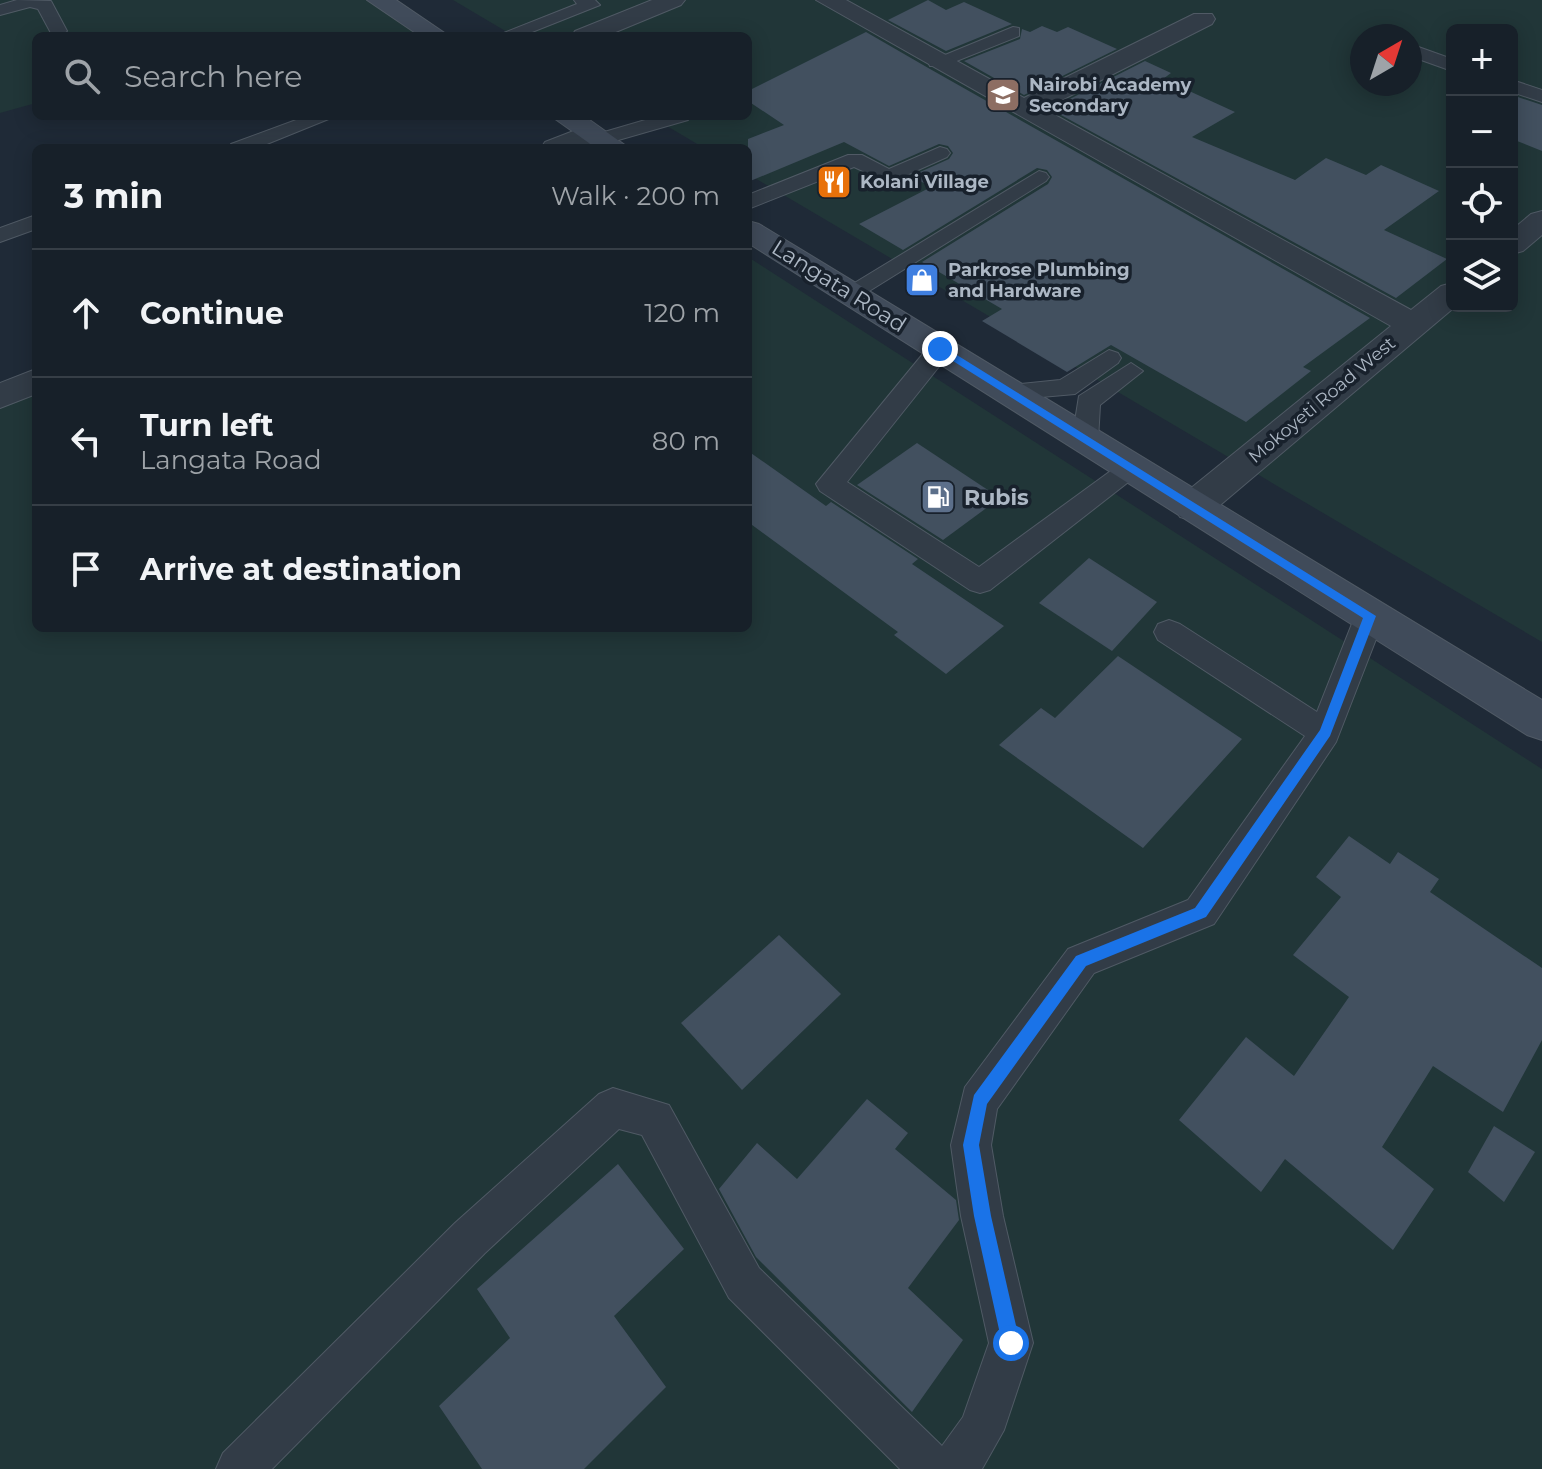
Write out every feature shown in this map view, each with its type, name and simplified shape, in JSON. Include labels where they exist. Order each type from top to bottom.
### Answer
[{"type":"main road","points":[[379,0],[431,32]]},
{"type":"main road","points":[[571,120],[602,140]]},
{"type":"main road","name":"Langata Road","points":[[752,232],[1542,722]]},
{"type":"street","points":[[594,32],[673,0]]},
{"type":"street","points":[[828,0],[937,62],[1026,107],[1413,325]]},
{"type":"street","points":[[1026,107],[1203,19]]},
{"type":"street","points":[[578,144],[602,140]]},
{"type":"street","points":[[1518,240],[1542,220]]},
{"type":"street","name":"Mokoyeti Road West","points":[[1193,507],[1446,298]]},
{"type":"street","points":[[0,397],[32,382]]},
{"type":"lane","points":[[0,10],[30,2],[45,5],[58,31]]},
{"type":"lane","points":[[515,32],[593,2]]},
{"type":"lane","points":[[937,62],[1013,32]]},
{"type":"lane","points":[[1422,54],[1446,63]]},
{"type":"lane","points":[[1518,88],[1542,96]]},
{"type":"lane","points":[[249,144],[315,120]]},
{"type":"lane","points":[[602,140],[668,120]]},
{"type":"lane","points":[[752,201],[855,159],[889,177],[940,153]]},
{"type":"lane","points":[[850,293],[1039,177]]},
{"type":"lane","points":[[0,235],[32,223]]},
{"type":"lane","points":[[940,349],[830,484],[943,560],[980,582],[1132,469]]},
{"type":"lane","points":[[1009,392],[1066,388],[1120,365],[1088,402],[1085,440]]},
{"type":"lane","points":[[954,1469],[981,1430],[1011,1343],[982,1216],[971,1145],[979,1101],[1081,961],[1201,912],[1325,733],[1370,616]]},
{"type":"lane","points":[[1169,632],[1325,733]]},
{"type":"lane","points":[[239,1469],[470,1238],[613,1108],[655,1119],[744,1283],[933,1469]]},
{"type":"green space","points":[[0,0],[378,0],[434,32],[32,32],[32,104],[0,113]]},
{"type":"green space","points":[[453,0],[1542,0],[1542,642],[752,176],[752,144],[697,144],[657,120],[752,120],[752,32],[507,32]]},
{"type":"green space","points":[[752,260],[1542,769],[1542,1469],[0,1469],[0,397],[32,383],[32,632],[752,632]]},
{"type":"building","points":[[928,0],[946,10],[964,2],[1012,24],[946,51],[888,20]]},
{"type":"building","points":[[1042,26],[1057,32],[1068,27],[1117,49],[1024,95],[964,61],[1020,39],[1022,29],[1030,32]]},
{"type":"building","points":[[866,32],[1370,318],[1303,367],[1311,371],[1246,422],[1111,345],[1067,372],[982,321],[1002,309],[922,262],[1048,184],[1052,177],[1047,170],[1037,168],[903,250],[859,224],[931,187],[911,176],[949,159],[953,153],[948,146],[939,144],[889,166],[844,142],[752,180],[752,144],[748,144],[748,139],[784,125],[752,104],[752,89]]},
{"type":"building","points":[[1145,61],[1171,73],[1163,79],[1235,112],[1192,137],[1295,180],[1326,158],[1366,175],[1381,165],[1439,191],[1384,230],[1446,260],[1396,298],[1050,109]]},
{"type":"building","points":[[1518,97],[1542,105],[1542,151],[1518,141]]},
{"type":"building","points":[[917,443],[1000,498],[943,540],[857,485]]},
{"type":"building","points":[[752,454],[826,506],[831,502],[918,559],[912,564],[1004,626],[946,674],[894,635],[898,632],[752,525]]},
{"type":"building","points":[[1089,558],[1157,602],[1112,651],[1039,603]]},
{"type":"building","points":[[1118,656],[1242,739],[1143,848],[999,745],[1041,708],[1055,718]]},
{"type":"building","points":[[1349,836],[1390,864],[1398,852],[1439,879],[1430,892],[1542,968],[1542,1040],[1503,1112],[1433,1066],[1382,1147],[1434,1189],[1393,1250],[1285,1159],[1261,1192],[1179,1120],[1246,1037],[1294,1076],[1349,997],[1293,955],[1341,897],[1316,877]]},
{"type":"building","points":[[779,935],[841,994],[742,1090],[681,1023]]},
{"type":"building","points":[[867,1099],[908,1133],[895,1149],[956,1200],[959,1220],[908,1288],[963,1340],[912,1412],[756,1257],[719,1189],[757,1143],[797,1179]]},
{"type":"building","points":[[1494,1126],[1535,1152],[1504,1202],[1468,1172]]},
{"type":"building","points":[[618,1164],[684,1249],[614,1316],[666,1387],[584,1469],[482,1469],[439,1406],[510,1338],[477,1289]]},
{"type":"place","name":"Nairobi Academy Secondary","points":[[1003,95]]},
{"type":"place","name":"Kolani Village","points":[[834,182]]},
{"type":"place","name":"Parkrose Plumbing and Hardware","points":[[922,280]]},
{"type":"place","name":"Rubis","points":[[938,497]]},
{"type":"route","points":[[940,349],[1370,616],[1325,733],[1201,912],[1081,961],[979,1101],[971,1145],[982,1216],[1011,1343]]}]
